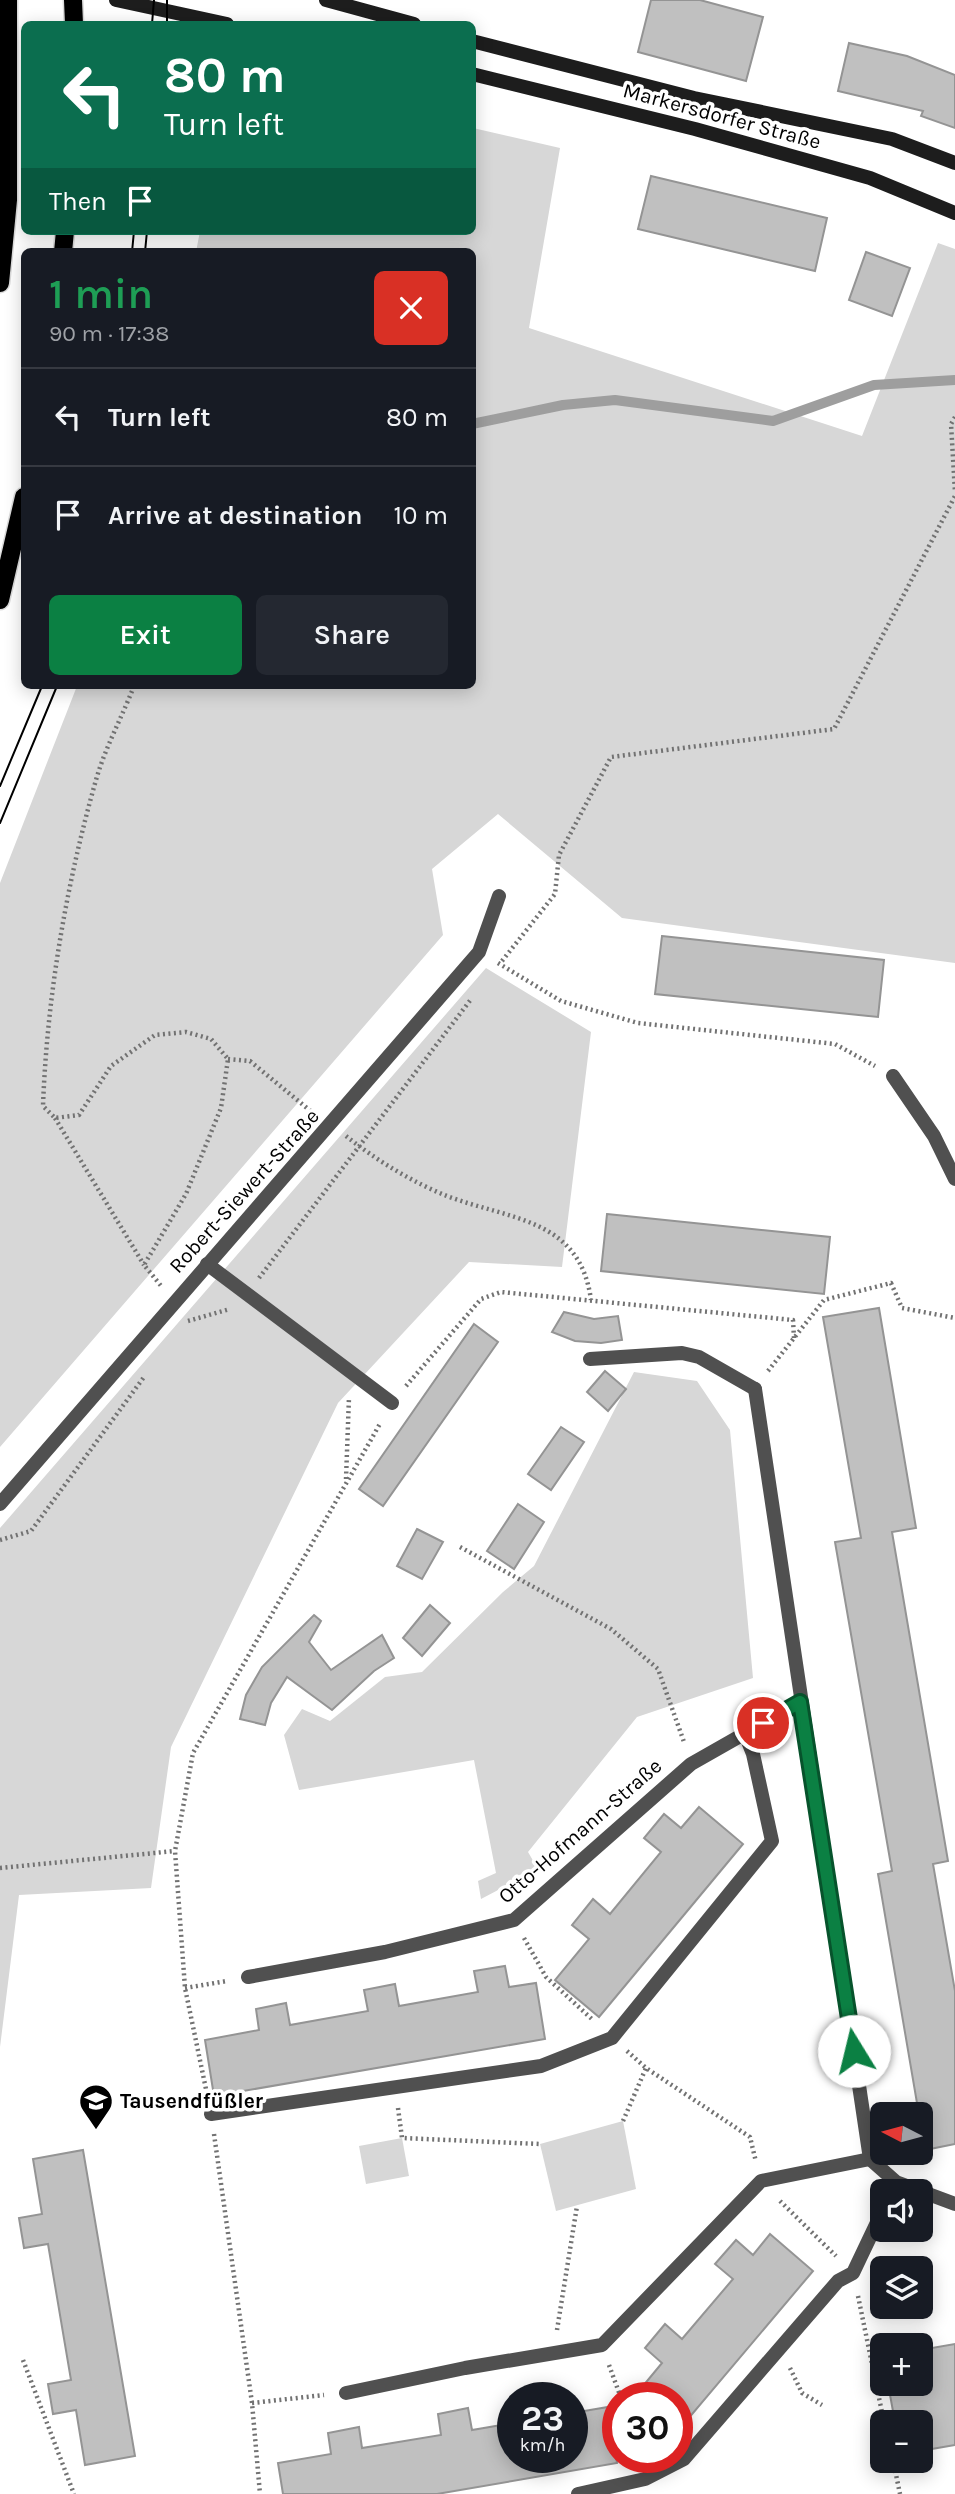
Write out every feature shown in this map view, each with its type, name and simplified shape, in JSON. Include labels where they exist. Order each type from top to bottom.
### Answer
[{"type":"main road","points":[[0,283],[8,200],[8,0]]},
{"type":"main road","points":[[73,0],[74,21]]},
{"type":"main road","points":[[116,0],[213,21]]},
{"type":"main road","points":[[326,0],[403,21]]},
{"type":"main road","name":"Markersdorfer Straße","points":[[476,42],[694,97],[892,139],[955,163]]},
{"type":"main road","name":"Markersdorfer Straße","points":[[476,75],[695,129],[870,178],[955,213]]},
{"type":"main road","points":[[0,600],[21,510]]},
{"type":"street","name":"Robert-Siewert-Straße","points":[[0,1504],[479,952],[499,895]]},
{"type":"street","points":[[893,1076],[934,1136],[955,1179]]},
{"type":"street","points":[[207,1264],[392,1403]]},
{"type":"street","points":[[346,2393],[602,2344],[761,2181],[870,2159],[755,1388],[699,1357],[682,1353],[590,1359]]},
{"type":"street","name":"Otto-Hofmann-Straße","points":[[248,1977],[385,1952],[514,1920],[691,1764],[800,1702]]},
{"type":"street","points":[[211,2114],[541,2066],[612,2038],[772,1841],[753,1754],[744,1734]]},
{"type":"street","points":[[875,2165],[888,2179]]},
{"type":"street","points":[[933,2198],[955,2204]]},
{"type":"street","points":[[578,2494],[645,2479],[684,2459],[838,2281],[853,2273],[870,2237]]},
{"type":"path","points":[[495,969],[555,894],[559,855],[611,757],[834,729],[955,494],[951,424],[955,417]]},
{"type":"path","points":[[133,689],[96,778],[67,904],[45,1049],[43,1106],[55,1118],[144,1265],[173,1302],[183,1323],[238,1306],[474,996]]},
{"type":"path","points":[[479,952],[561,1001],[638,1023],[835,1044],[893,1076]]},
{"type":"path","points":[[55,1118],[79,1115],[111,1066],[155,1035],[186,1032],[211,1040],[228,1059],[250,1061],[358,1146],[431,1189],[557,1235],[582,1265],[591,1300]]},
{"type":"path","points":[[144,1265],[191,1182],[221,1108],[228,1059]]},
{"type":"path","points":[[755,1388],[824,1300],[891,1283],[902,1308],[955,1318]]},
{"type":"path","points":[[260,2494],[252,2403],[211,2114],[186,1988],[175,1851],[193,1753],[392,1403],[481,1299],[500,1292],[793,1320],[794,1338]]},
{"type":"path","points":[[0,1540],[32,1531],[151,1367]]},
{"type":"path","points":[[346,1483],[349,1392]]},
{"type":"path","points":[[460,1547],[611,1629],[658,1669],[674,1706],[691,1764]]},
{"type":"path","points":[[0,1868],[175,1851]]},
{"type":"path","points":[[514,1920],[546,1977],[612,2038],[646,2068],[750,2137],[761,2181],[853,2273],[882,2410]]},
{"type":"path","points":[[186,1988],[248,1977]]},
{"type":"path","points":[[623,2121],[646,2068]]},
{"type":"path","points":[[396,2089],[402,2138],[540,2144]]},
{"type":"path","points":[[556,2352],[577,2206]]},
{"type":"path","points":[[602,2344],[615,2382]]},
{"type":"path","points":[[781,2348],[802,2393],[822,2405]]},
{"type":"path","points":[[23,2360],[74,2494]]},
{"type":"path","points":[[252,2403],[346,2393]]},
{"type":"path","points":[[896,2473],[900,2494]]},
{"type":"shaded area","points":[[476,129],[560,148],[529,328],[862,436],[938,243],[955,249],[955,963],[622,918],[498,814],[432,869],[443,935],[0,1447],[0,883],[76,689],[476,689],[476,248],[197,248],[199,235],[476,235]]},
{"type":"shaded area","points":[[486,968],[591,1032],[562,1267],[469,1262],[338,1403],[171,1747],[151,1888],[19,1895],[0,2047],[0,1528]]},
{"type":"shaded area","points":[[634,1372],[697,1381],[730,1430],[753,1678],[637,1717],[528,1852],[538,1869],[481,1899],[478,1881],[496,1873],[474,1760],[299,1790],[284,1735],[302,1709],[330,1721],[385,1677],[422,1672],[503,1592],[534,1566]]},
{"type":"shaded area","points":[[623,2121],[636,2189],[556,2211],[540,2144]]},
{"type":"shaded area","points":[[402,2138],[409,2176],[366,2184],[359,2146]]},
{"type":"building","points":[[651,0],[700,0],[763,17],[746,81],[638,52]]},
{"type":"building","points":[[849,43],[907,56],[955,75],[955,128],[921,116],[923,111],[838,91]]},
{"type":"building","points":[[651,176],[827,218],[815,271],[638,229]]},
{"type":"building","points":[[866,252],[910,268],[892,316],[849,300]]},
{"type":"building","points":[[662,936],[884,960],[878,1017],[655,994]]},
{"type":"building","points":[[607,1214],[830,1237],[824,1294],[601,1271]]},
{"type":"building","points":[[879,1308],[916,1528],[892,1532],[948,1861],[933,1864],[955,1991],[955,2144],[933,2148],[933,2102],[917,2102],[878,1874],[892,1871],[835,1542],[861,1538],[823,1317]]},
{"type":"building","points":[[564,1312],[594,1319],[618,1316],[622,1340],[601,1343],[575,1341],[552,1332]]},
{"type":"building","points":[[474,1324],[498,1342],[383,1506],[359,1489]]},
{"type":"building","points":[[605,1371],[626,1389],[608,1411],[587,1392]]},
{"type":"building","points":[[561,1427],[584,1442],[551,1490],[528,1474]]},
{"type":"building","points":[[518,1504],[544,1522],[514,1569],[487,1551]]},
{"type":"building","points":[[417,1529],[443,1542],[422,1579],[397,1566]]},
{"type":"building","points":[[430,1605],[450,1623],[422,1656],[403,1638]]},
{"type":"building","points":[[314,1615],[321,1621],[309,1642],[331,1670],[382,1635],[394,1658],[374,1671],[332,1710],[287,1677],[271,1703],[265,1725],[240,1719],[246,1695],[262,1667]]},
{"type":"building","points":[[699,1807],[743,1844],[599,2017],[555,1980],[589,1939],[572,1925],[593,1899],[610,1914],[661,1852],[644,1838],[664,1814],[681,1828]]},
{"type":"building","points":[[505,1966],[509,1987],[536,1983],[545,2039],[214,2096],[205,2040],[259,2030],[256,2009],[286,2003],[290,2025],[368,2011],[364,1990],[395,1984],[399,2006],[478,1992],[474,1971]]},
{"type":"building","points":[[83,2150],[135,2456],[85,2465],[76,2410],[53,2414],[48,2384],[71,2380],[48,2244],[24,2248],[19,2218],[42,2214],[33,2159]]},
{"type":"building","points":[[770,2234],[813,2271],[693,2413],[693,2382],[646,2382],[662,2363],[645,2348],[665,2324],[682,2339],[733,2279],[715,2264],[736,2240],[753,2255]]},
{"type":"building","points":[[955,2344],[955,2445],[933,2449],[933,2410],[893,2410],[890,2396],[933,2396],[933,2348]]},
{"type":"building","points":[[468,2408],[472,2430],[497,2426],[497,2473],[559,2473],[437,2494],[283,2494],[278,2463],[331,2454],[328,2433],[359,2427],[362,2448],[441,2435],[438,2414]]},
{"type":"building","points":[[602,2408],[602,2466],[588,2468],[588,2410]]},
{"type":"waterway","points":[[476,423],[563,405],[615,400],[773,421],[874,385],[955,380]]},
{"type":"tram line","points":[[152,21],[154,0]]},
{"type":"tram line","points":[[167,0],[167,21]]},
{"type":"tram line","points":[[132,248],[134,235]]},
{"type":"tram line","points":[[145,248],[147,235]]},
{"type":"tram line","points":[[0,786],[41,689]]},
{"type":"tram line","points":[[0,823],[56,689]]},
{"type":"place","name":"Tausendfüßler","points":[[96,2131]]},
{"type":"route","points":[[763,1723],[800,1702],[854,2051]]}]
